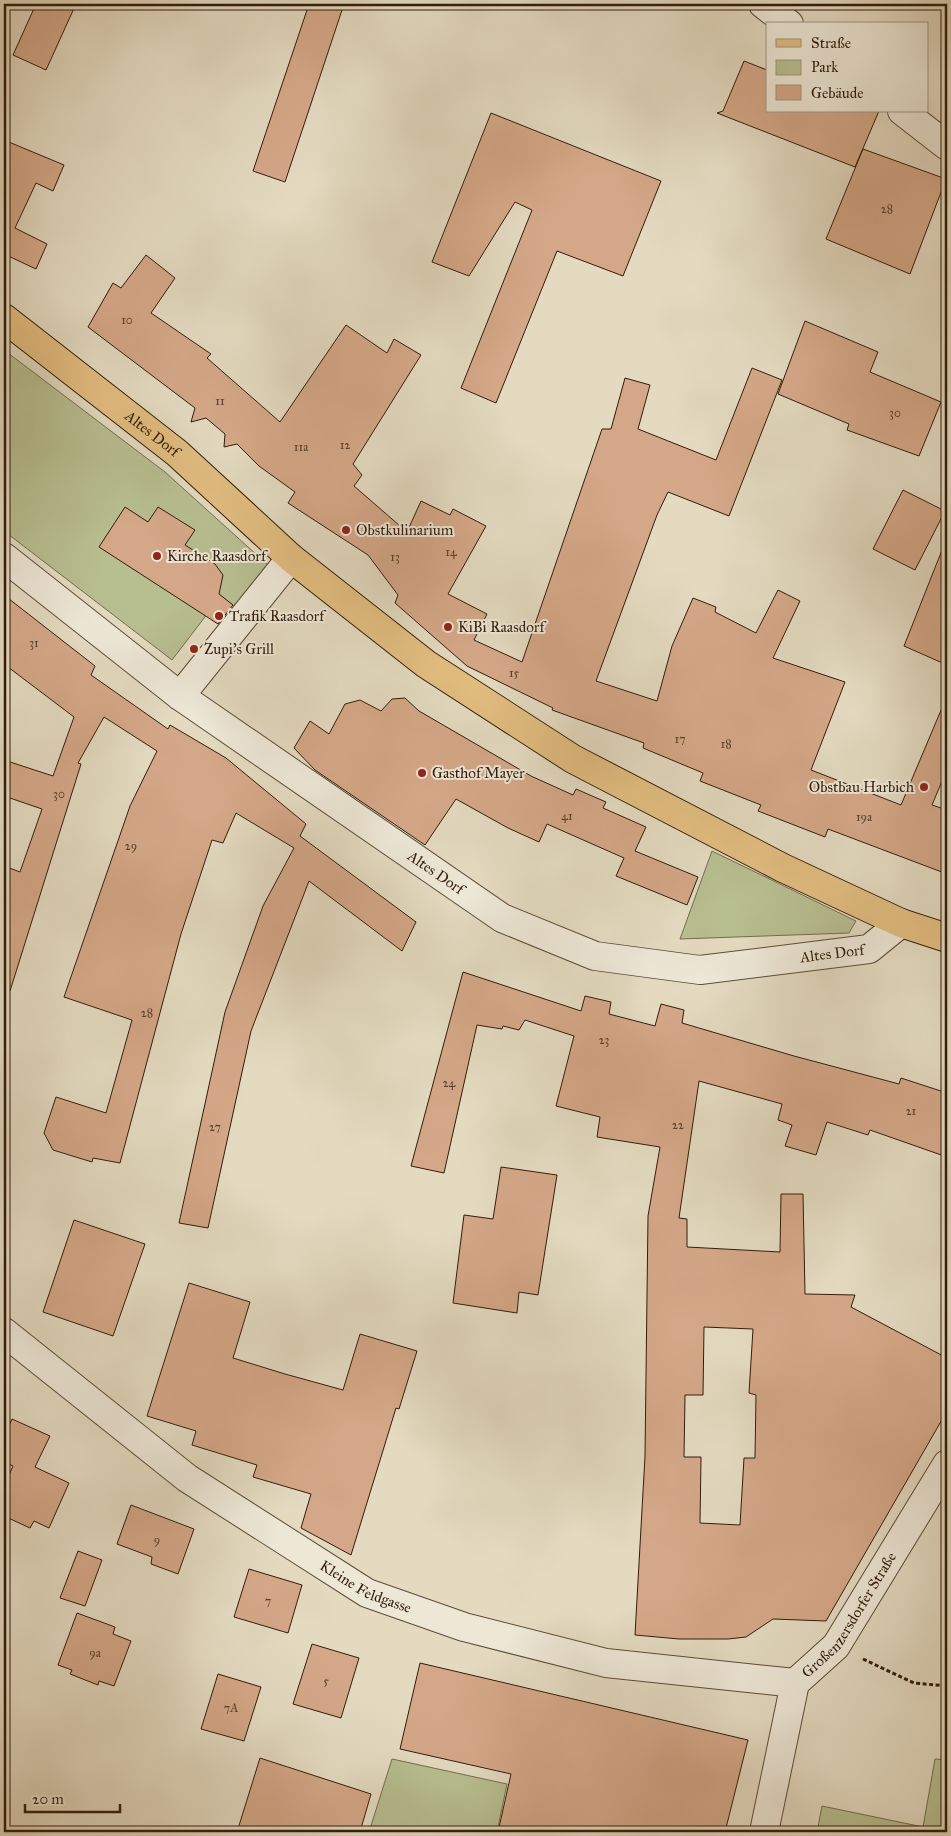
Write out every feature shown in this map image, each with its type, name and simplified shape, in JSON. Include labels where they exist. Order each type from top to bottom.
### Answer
[{"type":"main road","name":"Altes Dorf","points":[[4,318],[177,452],[292,558],[426,664],[573,760],[783,868],[901,923]]},
{"type":"main road","points":[[901,923],[947,938]]},
{"type":"street","points":[[762,4],[785,22]]},
{"type":"street","points":[[903,112],[947,146]]},
{"type":"street","name":"Altes Dorf","points":[[4,557],[180,696],[502,918],[594,956],[700,970],[869,949],[901,923]]},
{"type":"street","points":[[180,696],[292,558]]},
{"type":"street","name":"Kleine Feldgasse","points":[[4,1332],[187,1478],[367,1593],[464,1627],[606,1663],[795,1684]]},
{"type":"street","name":"Großenzersdorfer Straße","points":[[764,1832],[795,1684],[836,1646],[947,1464]]},
{"type":"path","points":[[836,1646],[914,1683],[947,1686]]},
{"type":"green space","points":[[4,350],[165,472],[268,565],[238,609],[221,596],[172,660],[4,531]]},
{"type":"green space","points":[[712,851],[856,921],[849,933],[680,939]]},
{"type":"green space","points":[[392,1759],[507,1784],[497,1832],[369,1832]]},
{"type":"green space","points":[[935,1759],[947,1760],[947,1832],[817,1832],[822,1806],[923,1827]]},
{"type":"building","points":[[36,4],[76,4],[46,70],[13,55]]},
{"type":"building","points":[[309,4],[344,4],[285,182],[253,171]]},
{"type":"building","points":[[744,61],[766,70],[766,112],[879,112],[855,167],[717,113],[723,111]]},
{"type":"building","points":[[491,113],[661,181],[623,276],[557,251],[496,403],[461,388],[532,210],[515,202],[469,276],[432,262]]},
{"type":"building","points":[[4,140],[64,165],[53,191],[36,183],[15,228],[47,244],[36,269],[4,254]]},
{"type":"building","points":[[863,149],[946,179],[910,274],[826,239]]},
{"type":"building","points":[[146,255],[175,278],[151,313],[211,354],[207,358],[280,422],[346,325],[387,353],[394,339],[421,355],[353,464],[362,475],[354,486],[407,532],[421,501],[450,515],[453,509],[486,526],[448,594],[487,614],[474,640],[522,662],[602,429],[611,429],[625,378],[650,385],[638,429],[716,460],[752,368],[782,380],[729,516],[668,492],[657,515],[596,681],[657,701],[672,646],[693,598],[716,607],[715,612],[756,633],[778,590],[800,601],[773,658],[845,682],[811,770],[901,805],[947,696],[947,769],[932,805],[947,810],[947,874],[828,829],[825,837],[758,811],[761,805],[700,781],[703,773],[643,748],[644,743],[552,710],[553,708],[467,666],[395,603],[398,595],[368,555],[288,503],[295,492],[259,466],[237,444],[224,447],[225,434],[206,418],[191,422],[195,408],[88,327],[113,283],[121,288]]},
{"type":"building","points":[[805,321],[878,352],[870,372],[941,402],[919,456],[847,430],[849,424],[778,394]]},
{"type":"building","points":[[903,490],[945,511],[915,570],[873,549]]},
{"type":"building","name":"Kirche Raasdorf","points":[[125,507],[148,522],[158,507],[195,530],[185,545],[215,564],[223,575],[219,594],[233,605],[218,624],[99,547]]},
{"type":"building","points":[[947,540],[947,665],[904,646]]},
{"type":"building","points":[[4,595],[95,666],[91,675],[168,729],[170,725],[226,758],[306,824],[300,836],[416,922],[402,951],[309,881],[251,1031],[208,1228],[179,1223],[225,1012],[263,906],[294,848],[236,813],[223,843],[212,840],[181,934],[120,1163],[93,1158],[92,1162],[53,1150],[44,1133],[56,1097],[106,1113],[132,1020],[64,997],[130,806],[157,751],[104,717],[78,763],[81,764],[10,991],[4,990],[4,866],[20,872],[42,809],[4,796],[4,760],[53,776],[74,717],[4,664]]},
{"type":"building","name":"Gasthof Mayer","points":[[405,698],[419,711],[531,776],[573,795],[576,789],[606,802],[603,808],[646,827],[635,851],[698,877],[687,905],[616,876],[624,858],[547,824],[539,842],[508,828],[456,799],[425,845],[315,770],[294,748],[310,721],[329,734],[345,704],[360,700],[381,711],[392,699]]},
{"type":"building","points":[[463,972],[581,1011],[585,996],[611,1002],[609,1014],[655,1026],[661,1004],[684,1010],[682,1023],[899,1084],[901,1078],[947,1093],[947,1157],[870,1130],[868,1135],[827,1122],[816,1155],[785,1146],[792,1125],[778,1120],[782,1104],[699,1081],[679,1218],[687,1219],[687,1247],[780,1252],[781,1194],[803,1194],[805,1294],[855,1295],[851,1307],[947,1358],[947,1411],[826,1621],[773,1619],[746,1637],[728,1639],[679,1639],[635,1635],[645,1456],[648,1216],[660,1147],[597,1137],[600,1117],[556,1106],[574,1036],[525,1020],[519,1030],[503,1026],[502,1029],[477,1025],[444,1173],[411,1166]],"holes":[[[704,1327],[753,1329],[749,1393],[756,1395],[755,1458],[744,1458],[740,1525],[700,1523],[701,1457],[684,1457],[685,1395],[703,1395]]]},
{"type":"building","points":[[501,1167],[557,1175],[538,1295],[519,1292],[517,1313],[453,1303],[464,1215],[493,1219]]},
{"type":"building","points":[[74,1220],[145,1244],[113,1336],[43,1312]]},
{"type":"building","points":[[189,1283],[250,1302],[233,1358],[285,1374],[343,1390],[360,1334],[417,1351],[399,1409],[396,1408],[351,1555],[301,1528],[311,1494],[253,1477],[257,1465],[192,1445],[196,1431],[147,1416]]},
{"type":"building","points":[[12,1419],[50,1436],[35,1467],[69,1483],[49,1528],[34,1521],[30,1528],[4,1516],[4,1486],[13,1466],[4,1462],[4,1437]]},
{"type":"building","points":[[131,1505],[194,1529],[178,1574],[151,1564],[152,1557],[117,1544]]},
{"type":"building","points":[[78,1551],[102,1560],[85,1606],[60,1598]]},
{"type":"building","points":[[249,1569],[302,1585],[288,1633],[234,1617]]},
{"type":"building","points":[[77,1613],[115,1627],[113,1634],[131,1641],[114,1686],[99,1681],[98,1685],[70,1674],[72,1670],[58,1665]]},
{"type":"building","points":[[312,1644],[359,1658],[341,1718],[293,1704]]},
{"type":"building","points":[[420,1663],[748,1740],[725,1832],[498,1832],[511,1774],[400,1749]]},
{"type":"building","points":[[218,1674],[261,1687],[244,1741],[201,1729]]},
{"type":"building","points":[[260,1758],[371,1794],[360,1832],[237,1832]]},
{"type":"place","name":"Obstkulinarium","points":[[346,530]]},
{"type":"place","name":"Kirche Raasdorf","points":[[157,556]]},
{"type":"place","name":"Trafik Raasdorf","points":[[219,616]]},
{"type":"place","name":"KiBi Raasdorf","points":[[448,627]]},
{"type":"place","name":"Zupi’s Grill","points":[[194,649]]},
{"type":"place","name":"Gasthof Mayer","points":[[422,773]]},
{"type":"place","name":"Obstbau Harbich","points":[[924,787]]}]
